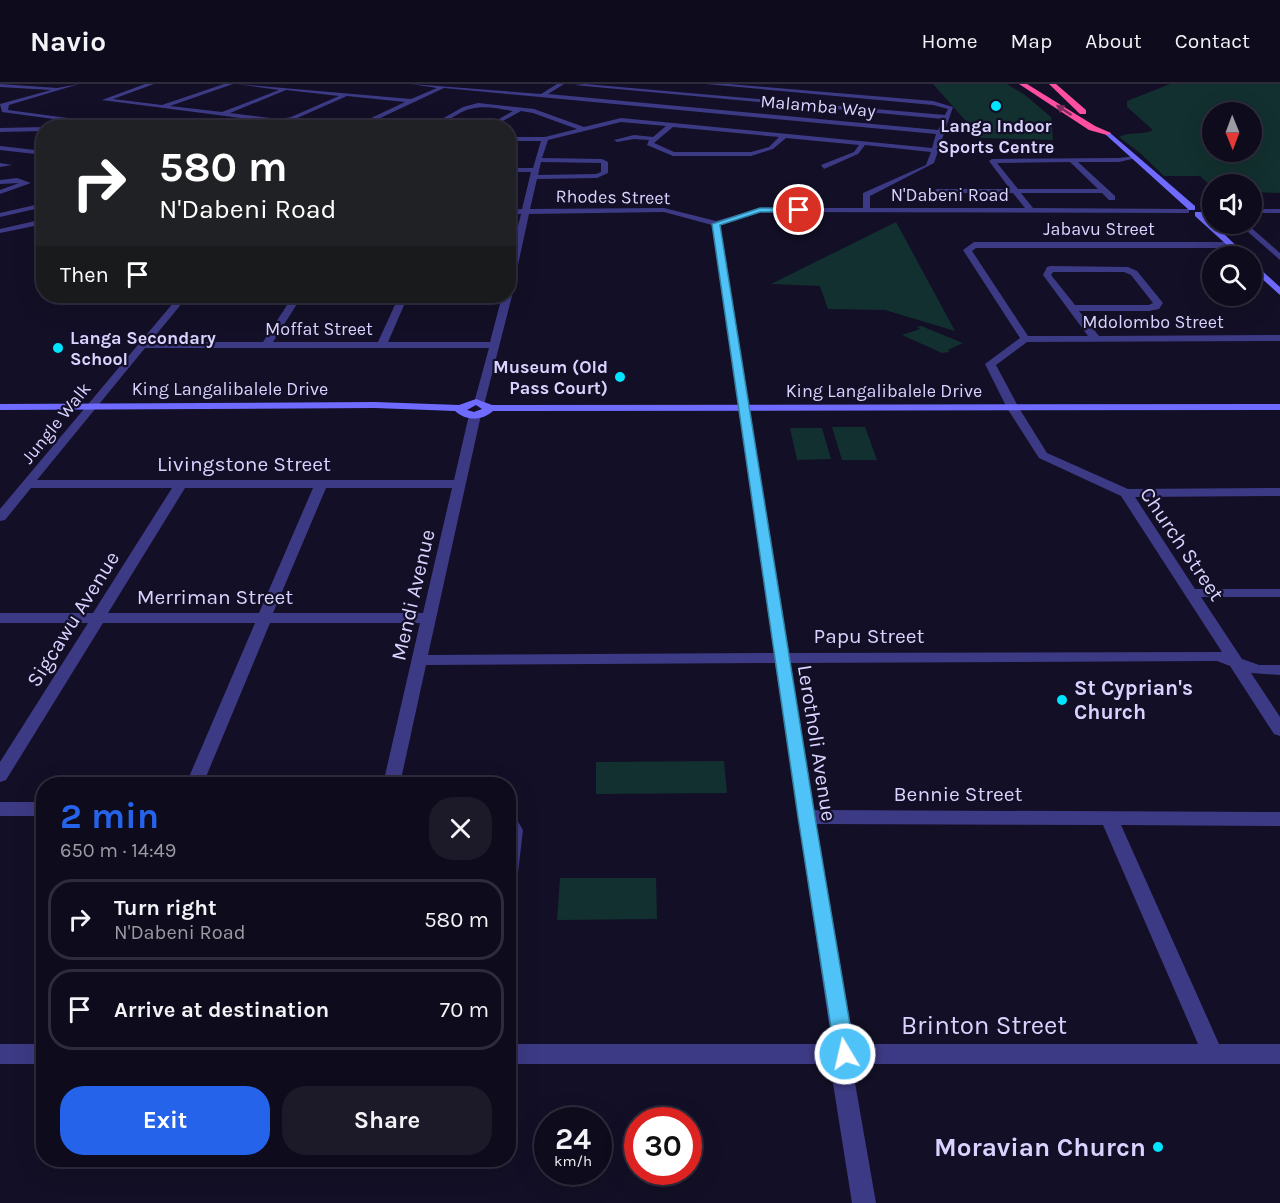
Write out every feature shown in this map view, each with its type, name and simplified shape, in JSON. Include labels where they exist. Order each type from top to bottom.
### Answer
[{"type":"highway","points":[[1022,84],[1092,128],[1107,133]]},
{"type":"highway","points":[[1052,84],[1096,120]]},
{"type":"highway","points":[[1075,93],[1107,133]]},
{"type":"street","points":[[3,108],[76,84]]},
{"type":"street","points":[[151,84],[105,100],[285,120],[348,94]]},
{"type":"street","points":[[160,107],[230,84]]},
{"type":"street","points":[[240,84],[411,101]]},
{"type":"street","name":"Malamba Way","points":[[414,84],[446,85],[541,96],[940,132]]},
{"type":"street","points":[[541,96],[561,84]]},
{"type":"street","points":[[582,106],[615,110],[652,84]]},
{"type":"street","points":[[709,84],[766,86],[942,104],[952,109],[940,132],[928,166],[866,195],[867,210]]},
{"type":"street","points":[[0,85],[60,89]]},
{"type":"street","points":[[370,120],[446,85]]},
{"type":"street","points":[[577,85],[748,103],[770,108],[764,116]]},
{"type":"street","points":[[737,113],[766,86]]},
{"type":"street","points":[[221,114],[286,89]]},
{"type":"street","points":[[673,108],[695,89]]},
{"type":"street","points":[[805,120],[828,94]]},
{"type":"street","points":[[849,124],[861,110],[867,97]]},
{"type":"street","points":[[748,103],[817,106],[947,117]]},
{"type":"street","points":[[443,120],[465,108],[478,105],[537,112],[582,129]]},
{"type":"street","points":[[454,107],[465,108]]},
{"type":"street","points":[[3,108],[85,120]]},
{"type":"street","points":[[501,120],[521,109]]},
{"type":"street","points":[[516,139],[545,139],[620,118],[670,125],[935,150]]},
{"type":"street","points":[[670,125],[649,143],[650,146],[673,154],[745,154],[771,148],[784,136]]},
{"type":"street","points":[[0,130],[36,129]]},
{"type":"street","points":[[1107,133],[1199,211],[1231,245]]},
{"type":"street","points":[[617,140],[634,137],[654,139]]},
{"type":"street","points":[[516,254],[545,139]]},
{"type":"street","points":[[824,167],[854,155],[863,144]]},
{"type":"street","points":[[0,148],[36,152]]},
{"type":"street","points":[[1031,211],[992,161],[1101,160],[1134,157]]},
{"type":"street","points":[[516,171],[597,176],[604,173],[605,162],[602,161],[538,160]]},
{"type":"street","points":[[1071,160],[1112,198]]},
{"type":"street","points":[[0,182],[17,180],[27,183],[0,192]]},
{"type":"street","points":[[936,200],[932,193],[937,191],[1102,191]]},
{"type":"street","points":[[0,215],[36,207]]},
{"type":"street","name":"Rhodes Street","points":[[516,212],[664,210],[716,224]]},
{"type":"street","name":"N'Dabeni Road","points":[[716,224],[760,210],[1199,211]]},
{"type":"street","points":[[1262,211],[1280,211]]},
{"type":"street","points":[[0,231],[36,223]]},
{"type":"street","name":"Lerotholi Avenue","points":[[716,224],[806,817],[845,1054],[843,1077],[864,1203]]},
{"type":"street","points":[[1254,234],[1280,257]]},
{"type":"street","name":"Jabavu Street","points":[[1025,339],[967,250],[968,247],[1231,245]]},
{"type":"street","points":[[1074,308],[1149,309],[1158,303],[1130,271],[1112,268],[1050,269],[1047,275],[1096,339]]},
{"type":"street","points":[[1262,275],[1280,292]]},
{"type":"street","name":"Jungle Walk","points":[[0,517],[177,303]]},
{"type":"street","points":[[266,345],[293,303]]},
{"type":"street","points":[[382,345],[400,303]]},
{"type":"street","name":"Mendi Avenue","points":[[393,777],[460,484],[481,409],[505,303]]},
{"type":"street","name":"Mdolombo Street","points":[[1025,339],[1280,338]]},
{"type":"street","name":"Church Street","points":[[1025,339],[990,364],[1013,408],[1042,455],[1126,493],[1280,730]]},
{"type":"street","name":"Moffat Street","points":[[142,345],[495,345]]},
{"type":"street","name":"King Langalibalele Drive","points":[[0,407],[375,405],[460,408],[464,414],[481,409],[1280,407]]},
{"type":"street","name":"Livingstone Street","points":[[27,484],[460,484]]},
{"type":"street","name":"Sigcawu Avenue","points":[[0,776],[181,484]]},
{"type":"street","points":[[197,777],[321,484]]},
{"type":"street","points":[[1126,493],[1280,492]]},
{"type":"street","points":[[1192,593],[1280,593]]},
{"type":"street","name":"Merriman Street","points":[[0,618],[429,618]]},
{"type":"street","name":"Papu Street","points":[[419,660],[1218,656],[1258,670],[1280,670]]},
{"type":"street","points":[[0,809],[36,809]]},
{"type":"street","name":"Bennie Street","points":[[806,817],[1280,819]]},
{"type":"street","points":[[1109,818],[1213,1054]]},
{"type":"street","points":[[0,1054],[36,1054]]},
{"type":"street","name":"Brinton Street","points":[[516,1054],[1280,1054]]},
{"type":"green space","name":"Langa Indoor Sports Centre","points":[[933,84],[1007,84],[1025,95],[1051,117],[1053,140],[981,138]]},
{"type":"green space","points":[[1170,84],[1280,84],[1280,193],[1262,192],[1262,174],[1202,174],[1202,178],[1164,176],[1119,137],[1153,130],[1127,107],[1127,101]]},
{"type":"green space","points":[[896,222],[955,331],[885,310],[828,309],[820,286],[771,284]]},
{"type":"green space","points":[[921,326],[963,343],[948,350],[949,352],[942,353],[902,335],[920,329],[917,327]]},
{"type":"green space","points":[[832,427],[865,427],[877,460],[842,460]]},
{"type":"green space","points":[[790,428],[822,428],[831,459],[797,460]]},
{"type":"green space","points":[[724,761],[727,793],[596,794],[596,762]]},
{"type":"green space","points":[[560,878],[656,878],[657,919],[557,920]]},
{"type":"place","name":"Langa Indoor Sports Centre","points":[[996,106]]},
{"type":"place","name":"Langa Secondary School","points":[[58,348]]},
{"type":"place","name":"Museum (Old Pass Court)","points":[[620,377]]},
{"type":"place","name":"St Cyprian's Church","points":[[1062,700]]},
{"type":"place","name":"Moravian Churcn","points":[[1158,1147]]},
{"type":"route","points":[[799,210],[760,210],[716,224],[769,561],[806,817],[845,1054]]}]
